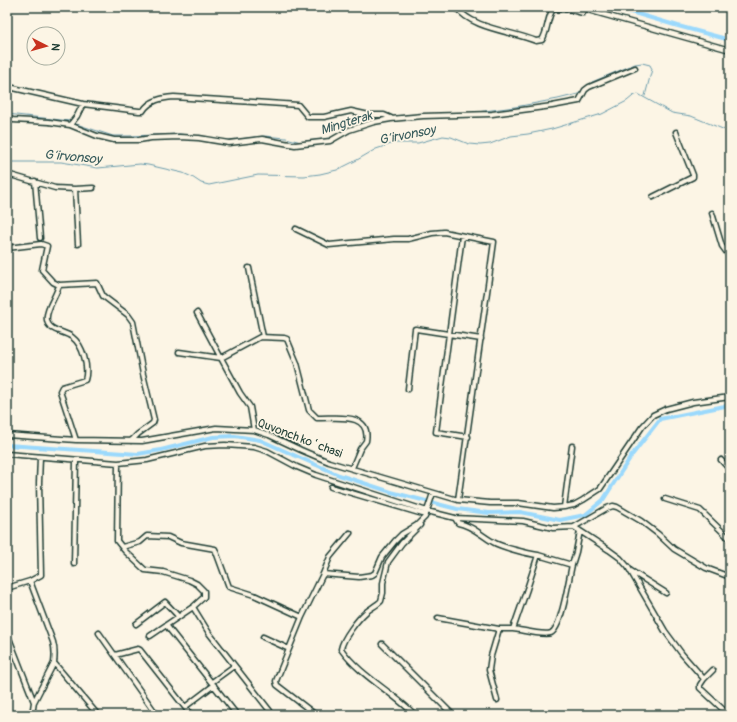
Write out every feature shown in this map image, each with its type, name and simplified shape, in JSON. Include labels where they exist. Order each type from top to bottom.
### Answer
[{"type":"street","points":[[456,7],[460,12],[472,20],[536,41],[542,40],[553,9],[567,9],[583,13],[584,9],[730,50]]},
{"type":"street","points":[[7,118],[13,120],[70,124],[97,136],[114,140],[179,137],[199,138],[229,143],[262,139],[295,145],[330,141],[348,130],[374,122],[391,119],[423,116],[492,114],[579,101],[583,93],[589,88],[636,68]]},
{"type":"street","points":[[9,87],[83,104],[139,111],[143,111],[147,104],[156,100],[168,97],[179,97],[298,105],[308,117],[315,118],[351,111],[369,115],[384,115],[391,119]]},
{"type":"street","points":[[70,124],[83,104]]},
{"type":"street","points":[[653,197],[693,177],[676,132]]},
{"type":"street","points":[[7,174],[55,188],[93,188]]},
{"type":"street","points":[[35,181],[40,238]]},
{"type":"street","points":[[75,189],[78,244]]},
{"type":"street","points":[[712,212],[722,246],[730,257]]},
{"type":"street","points":[[296,229],[329,245],[408,239],[432,233],[444,232],[494,242],[458,500]]},
{"type":"street","points":[[462,236],[436,432],[468,436]]},
{"type":"street","points":[[7,248],[41,244],[47,246],[42,270],[53,282],[59,285],[97,283],[103,296],[128,315],[133,322],[154,420],[153,423],[131,441]]},
{"type":"street","points":[[249,268],[263,337]]},
{"type":"street","points":[[59,285],[57,294],[47,316],[48,324],[52,328],[75,340],[80,347],[86,373],[85,380],[62,387],[60,391],[76,440]]},
{"type":"street","points":[[197,312],[240,393],[250,407],[254,430]]},
{"type":"street","points":[[408,389],[416,329],[481,339]]},
{"type":"street","points":[[179,352],[221,358],[263,337],[287,339],[297,364],[308,406],[313,415],[317,418],[353,419],[361,423],[365,428],[366,441],[360,449],[352,468]]},
{"type":"street","name":"Quvonch koʻchasi","points":[[7,435],[76,440],[142,441],[216,428],[254,430],[269,435],[329,462],[458,500],[485,503],[518,503],[553,508],[574,505],[600,489],[642,427],[654,415],[666,409],[693,402],[730,397]]},
{"type":"street","points":[[7,454],[118,463],[147,460],[206,446],[225,445],[254,447],[267,451],[316,475],[426,514]]},
{"type":"street","points":[[564,507],[572,446]]},
{"type":"street","points":[[7,588],[30,581],[41,575],[39,483],[40,457]]},
{"type":"street","points":[[74,564],[76,460]]},
{"type":"street","points":[[721,460],[730,470]]},
{"type":"street","points":[[118,463],[116,541],[145,570],[163,572],[189,580],[197,584],[204,591],[204,597],[193,607],[150,636]]},
{"type":"street","points":[[331,487],[426,514],[455,518],[523,521],[554,528],[574,527],[613,506],[640,521],[658,534],[674,549],[706,568],[730,577]]},
{"type":"street","points":[[415,715],[364,672],[345,655],[341,649],[355,624],[365,613],[381,601],[383,583],[388,562],[402,543],[418,528],[423,521],[433,493]]},
{"type":"street","points":[[665,499],[700,510],[730,539]]},
{"type":"street","points":[[323,574],[359,577],[372,575],[375,573],[382,557],[391,545],[402,534],[417,525],[426,514]]},
{"type":"street","points":[[455,518],[458,523],[471,527],[502,546],[572,565]]},
{"type":"street","points":[[574,527],[620,558],[629,570],[665,631],[682,654],[704,678]]},
{"type":"street","points":[[438,618],[499,630],[513,629],[546,634],[554,630],[558,625],[562,612],[580,531]]},
{"type":"street","points":[[316,715],[278,685],[276,681],[302,617],[330,557],[350,533]]},
{"type":"street","points":[[122,547],[140,542],[147,536],[161,536],[168,537],[180,543],[215,549],[229,587],[254,595],[302,617]]},
{"type":"street","points":[[513,629],[538,555]]},
{"type":"street","points":[[629,570],[666,593]]},
{"type":"street","points":[[30,581],[55,650],[54,663],[34,702],[32,715]]},
{"type":"street","points":[[136,624],[165,602],[179,617]]},
{"type":"street","points":[[193,607],[234,666],[270,712]]},
{"type":"street","points":[[166,625],[237,715]]},
{"type":"street","points":[[497,700],[489,670],[499,630]]},
{"type":"street","points":[[99,633],[157,715]]},
{"type":"street","points":[[7,634],[34,702]]},
{"type":"street","points":[[262,637],[289,649]]},
{"type":"street","points":[[382,644],[453,715]]},
{"type":"street","points":[[115,655],[140,650],[191,715]]},
{"type":"street","points":[[54,663],[98,715]]},
{"type":"street","points":[[185,707],[234,666]]},
{"type":"street","points":[[713,670],[704,678],[700,688],[729,715]]},
{"type":"waterway","points":[[614,7],[730,40]]},
{"type":"waterway","name":"Mingterak","points":[[477,112],[515,107],[578,94],[592,82],[635,64],[642,63],[650,65],[652,69],[645,96]]},
{"type":"waterway","name":"G‘irvonsoy","points":[[7,162],[61,162],[98,168],[140,164],[183,173],[201,183],[209,185],[258,175],[304,176],[337,170],[376,149],[394,143],[418,143],[443,136],[451,137],[469,144],[480,145],[490,144],[511,136],[552,129],[602,114],[638,94],[672,113],[691,116],[730,132]]},
{"type":"waterway","name":"Mingterak","points":[[7,114],[70,121]]},
{"type":"waterway","name":"Mingterak","points":[[423,114],[432,114]]},
{"type":"waterway","name":"Mingterak","points":[[401,116],[408,115]]},
{"type":"waterway","name":"Mingterak","points":[[220,140],[264,136],[286,138],[301,142],[330,138],[350,127],[366,122]]},
{"type":"waterway","name":"Mingterak","points":[[73,123],[113,136],[180,134],[211,138]]},
{"type":"waterway","points":[[7,445],[138,454],[213,437],[235,436],[260,440],[339,475],[391,492],[457,509],[489,513],[520,512],[560,520],[585,515],[603,500],[632,455],[660,419],[730,405]]}]
